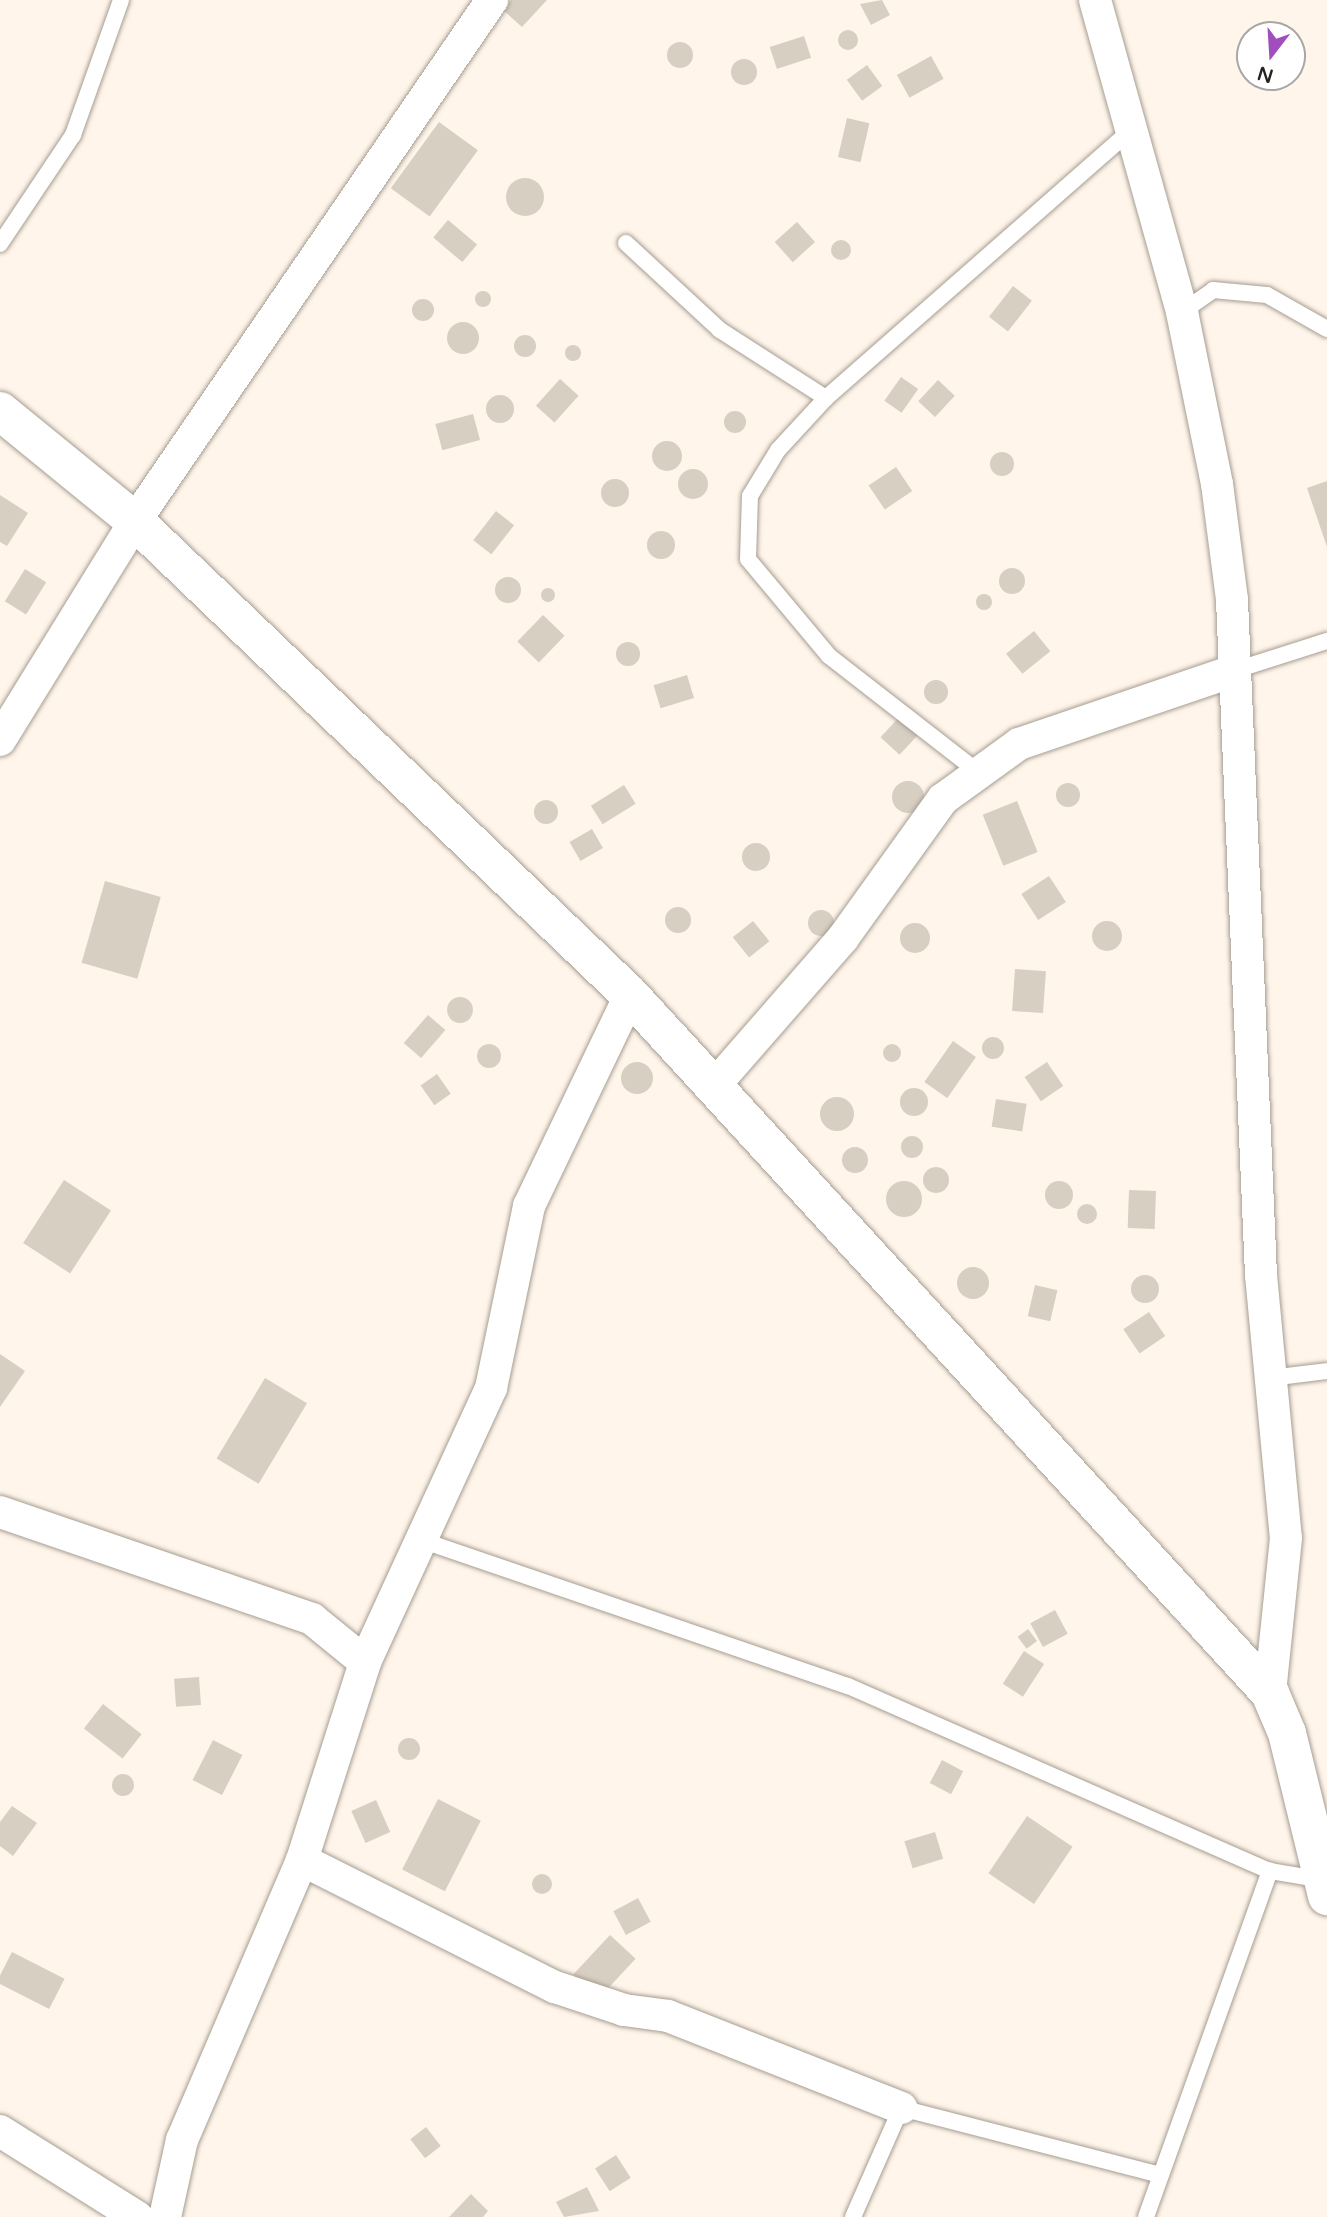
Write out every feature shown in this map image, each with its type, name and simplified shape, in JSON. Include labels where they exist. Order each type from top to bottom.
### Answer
[{"type":"street","points":[[0,740],[135,522],[492,0]]},
{"type":"street","points":[[1095,0],[1129,131],[1182,312],[1217,484],[1233,671],[1270,1378],[1286,1538],[1270,1693]]},
{"type":"street","points":[[0,411],[135,522],[630,995],[1270,1693],[1287,1733],[1324,1885]]},
{"type":"street","points":[[714,1086],[843,938],[943,799],[978,772],[1031,740],[1233,671]]},
{"type":"street","points":[[165,2217],[182,2140],[302,1860],[365,1662],[418,1539],[491,1388],[529,1206],[630,995]]},
{"type":"street","points":[[3,1519],[312,1619],[365,1662]]},
{"type":"street","points":[[302,1860],[555,1987],[624,2010],[668,2016],[901,2108]]},
{"type":"street","points":[[0,2131],[137,2217]]},
{"type":"lane","points":[[0,244],[73,135],[121,0]]},
{"type":"lane","points":[[978,772],[829,656],[748,559],[750,496],[778,450],[826,398],[1129,131]]},
{"type":"lane","points":[[626,243],[720,330],[826,398]]},
{"type":"lane","points":[[1182,312],[1213,289],[1267,295],[1327,329]]},
{"type":"lane","points":[[1233,671],[1327,641]]},
{"type":"lane","points":[[1270,1378],[1327,1371]]},
{"type":"lane","points":[[418,1539],[848,1686],[1270,1871],[1324,1885]]},
{"type":"lane","points":[[1146,2217],[1270,1871]]},
{"type":"lane","points":[[853,2217],[901,2108],[1161,2175]]},
{"type":"building","points":[[511,0],[547,0],[522,27],[503,10]]},
{"type":"building","points":[[882,0],[890,15],[871,25],[860,4]]},
{"type":"building","points":[[848,30],[855,33],[858,40],[855,47],[848,50],[841,47],[838,40],[841,33]]},
{"type":"building","points":[[804,36],[811,58],[777,69],[770,47]]},
{"type":"building","points":[[680,42],[689,46],[693,55],[689,64],[680,68],[671,64],[667,55],[671,46]]},
{"type":"building","points":[[931,56],[944,79],[909,98],[897,75]]},
{"type":"building","points":[[744,59],[753,63],[757,72],[753,81],[744,85],[735,81],[731,72],[735,63]]},
{"type":"building","points":[[867,65],[882,86],[862,101],[847,80]]},
{"type":"building","points":[[847,118],[869,123],[860,162],[838,157]]},
{"type":"building","points":[[439,122],[478,150],[430,217],[391,188]]},
{"type":"building","points":[[525,178],[538,184],[544,197],[538,210],[525,216],[512,210],[506,197],[512,184]]},
{"type":"building","points":[[448,220],[477,244],[462,262],[433,238]]},
{"type":"building","points":[[797,222],[815,242],[793,262],[775,242]]},
{"type":"building","points":[[841,240],[848,243],[851,250],[848,257],[841,260],[834,257],[831,250],[834,243]]},
{"type":"building","points":[[1013,286],[1032,301],[1008,332],[989,317]]},
{"type":"building","points":[[480,291],[486,291],[491,299],[489,305],[480,307],[475,302],[475,296]]},
{"type":"building","points":[[423,299],[431,302],[434,310],[431,318],[423,321],[415,318],[412,310],[415,302]]},
{"type":"building","points":[[463,322],[474,327],[479,338],[474,349],[463,354],[452,349],[447,338],[452,327]]},
{"type":"building","points":[[525,335],[533,338],[536,346],[533,354],[525,357],[517,354],[514,346],[517,338]]},
{"type":"building","points":[[573,345],[579,347],[579,359],[573,361],[567,359],[565,353],[567,347]]},
{"type":"building","points":[[901,377],[918,389],[902,413],[884,401]]},
{"type":"building","points":[[560,379],[579,396],[554,422],[536,406]]},
{"type":"building","points":[[938,380],[955,396],[935,417],[918,401]]},
{"type":"building","points":[[500,395],[510,399],[514,409],[510,419],[500,423],[490,419],[486,409],[490,399]]},
{"type":"building","points":[[735,411],[743,414],[746,422],[743,430],[735,433],[727,430],[724,422],[727,414]]},
{"type":"building","points":[[473,414],[480,440],[442,450],[435,424]]},
{"type":"building","points":[[667,441],[678,445],[682,456],[678,467],[667,471],[656,467],[652,456],[656,445]]},
{"type":"building","points":[[1002,452],[1011,455],[1014,464],[1011,473],[1002,476],[993,473],[990,464],[993,455]]},
{"type":"building","points":[[896,467],[912,491],[885,509],[869,485]]},
{"type":"building","points":[[693,469],[704,473],[708,484],[704,495],[693,499],[682,495],[678,484],[682,473]]},
{"type":"building","points":[[615,479],[625,483],[629,493],[625,503],[615,507],[605,503],[601,493],[605,483]]},
{"type":"building","points":[[1327,481],[1327,547],[1307,488]]},
{"type":"building","points":[[0,495],[28,513],[7,546],[0,542]]},
{"type":"building","points":[[496,511],[514,525],[491,554],[473,540]]},
{"type":"building","points":[[661,531],[671,535],[675,545],[671,555],[661,559],[651,555],[647,545],[651,535]]},
{"type":"building","points":[[1012,568],[1021,572],[1025,581],[1021,590],[1012,594],[1003,590],[999,581],[1003,572]]},
{"type":"building","points":[[25,569],[46,582],[26,614],[5,601]]},
{"type":"building","points":[[508,577],[517,581],[521,590],[517,599],[508,603],[499,599],[495,590],[499,581]]},
{"type":"building","points":[[548,588],[553,590],[553,600],[548,602],[543,600],[541,595],[543,590]]},
{"type":"building","points":[[984,594],[992,602],[984,610],[976,602]]},
{"type":"building","points":[[543,615],[565,636],[539,662],[517,642]]},
{"type":"building","points":[[1034,631],[1050,651],[1022,674],[1006,654]]},
{"type":"building","points":[[628,642],[637,645],[640,654],[637,663],[628,666],[619,663],[616,654],[619,645]]},
{"type":"building","points":[[687,675],[694,698],[661,708],[654,685]]},
{"type":"building","points":[[936,680],[945,683],[948,692],[945,701],[936,704],[927,701],[924,692],[927,683]]},
{"type":"building","points":[[903,713],[922,731],[900,755],[880,737]]},
{"type":"building","points":[[908,781],[919,786],[924,797],[919,808],[908,813],[897,808],[892,797],[897,786]]},
{"type":"building","points":[[1068,783],[1077,786],[1080,795],[1077,804],[1068,807],[1059,804],[1056,795],[1059,786]]},
{"type":"building","points":[[624,785],[636,804],[603,824],[591,806]]},
{"type":"building","points":[[541,800],[551,800],[558,807],[558,817],[551,824],[541,824],[534,817],[534,807]]},
{"type":"building","points":[[1017,801],[1038,852],[1003,866],[983,815]]},
{"type":"building","points":[[592,829],[603,848],[580,861],[569,842]]},
{"type":"building","points":[[756,843],[766,847],[770,857],[766,867],[756,871],[746,867],[742,857],[746,847]]},
{"type":"building","points":[[1049,876],[1066,902],[1038,920],[1021,894]]},
{"type":"building","points":[[105,881],[161,897],[137,979],[82,963]]},
{"type":"building","points":[[678,907],[687,911],[691,920],[687,929],[678,933],[669,929],[665,920],[669,911]]},
{"type":"building","points":[[821,910],[831,913],[834,923],[831,933],[821,936],[811,933],[808,923],[811,913]]},
{"type":"building","points":[[753,921],[769,941],[749,958],[733,937]]},
{"type":"building","points":[[1107,921],[1118,925],[1122,936],[1118,947],[1107,951],[1096,947],[1092,936],[1096,925]]},
{"type":"building","points":[[915,923],[926,927],[930,938],[926,949],[915,953],[904,949],[900,938],[904,927]]},
{"type":"building","points":[[1015,969],[1046,971],[1043,1013],[1012,1011]]},
{"type":"building","points":[[460,997],[469,1001],[473,1010],[469,1019],[460,1023],[451,1019],[447,1010],[451,1001]]},
{"type":"building","points":[[428,1015],[445,1030],[421,1058],[404,1043]]},
{"type":"building","points":[[993,1037],[1001,1040],[1004,1048],[1001,1056],[993,1059],[985,1056],[982,1048],[985,1040]]},
{"type":"building","points":[[953,1041],[976,1057],[947,1098],[924,1082]]},
{"type":"building","points":[[489,1044],[498,1047],[501,1056],[498,1065],[489,1068],[480,1065],[477,1056],[480,1047]]},
{"type":"building","points":[[888,1044],[896,1044],[901,1053],[899,1060],[888,1062],[883,1057],[883,1049]]},
{"type":"building","points":[[637,1062],[648,1067],[653,1078],[648,1089],[637,1094],[626,1089],[621,1078],[626,1067]]},
{"type":"building","points":[[1047,1062],[1063,1086],[1041,1101],[1025,1077]]},
{"type":"building","points":[[437,1074],[451,1094],[434,1105],[421,1085]]},
{"type":"building","points":[[914,1088],[924,1092],[928,1102],[924,1112],[914,1116],[904,1112],[900,1102],[904,1092]]},
{"type":"building","points":[[837,1097],[849,1102],[854,1114],[849,1126],[837,1131],[825,1126],[820,1114],[825,1102]]},
{"type":"building","points":[[996,1099],[1027,1104],[1022,1132],[992,1127]]},
{"type":"building","points":[[912,1136],[920,1139],[923,1147],[920,1155],[912,1158],[904,1155],[901,1147],[904,1139]]},
{"type":"building","points":[[855,1147],[864,1151],[868,1160],[864,1169],[855,1173],[846,1169],[842,1160],[846,1151]]},
{"type":"building","points":[[936,1167],[945,1171],[949,1180],[945,1189],[936,1193],[927,1189],[923,1180],[927,1171]]},
{"type":"building","points":[[64,1180],[111,1210],[70,1273],[23,1243]]},
{"type":"building","points":[[904,1181],[917,1186],[922,1199],[917,1212],[904,1217],[891,1212],[886,1199],[891,1186]]},
{"type":"building","points":[[1059,1181],[1069,1185],[1073,1195],[1069,1205],[1059,1209],[1049,1205],[1045,1195],[1049,1185]]},
{"type":"building","points":[[1129,1190],[1156,1191],[1155,1229],[1128,1228]]},
{"type":"building","points":[[1087,1204],[1094,1207],[1097,1214],[1094,1221],[1087,1224],[1080,1221],[1077,1214],[1080,1207]]},
{"type":"building","points":[[973,1267],[984,1272],[989,1283],[984,1294],[973,1299],[962,1294],[957,1283],[962,1272]]},
{"type":"building","points":[[1145,1275],[1155,1279],[1159,1289],[1155,1299],[1145,1303],[1135,1299],[1131,1289],[1135,1279]]},
{"type":"building","points":[[1035,1285],[1057,1290],[1050,1321],[1028,1316]]},
{"type":"building","points":[[1149,1312],[1165,1336],[1140,1353],[1123,1329]]},
{"type":"building","points":[[0,1354],[25,1371],[0,1407]]},
{"type":"building","points":[[265,1378],[307,1403],[259,1484],[217,1459]]},
{"type":"building","points":[[1055,1610],[1068,1634],[1043,1647],[1030,1623]]},
{"type":"building","points":[[1028,1629],[1037,1641],[1027,1649],[1018,1637]]},
{"type":"building","points":[[1024,1651],[1044,1664],[1023,1697],[1003,1684]]},
{"type":"building","points":[[199,1677],[201,1705],[176,1707],[174,1679]]},
{"type":"building","points":[[103,1704],[142,1734],[123,1759],[84,1728]]},
{"type":"building","points":[[405,1738],[413,1738],[420,1745],[420,1753],[413,1760],[405,1760],[398,1753],[398,1745]]},
{"type":"building","points":[[213,1740],[242,1755],[222,1795],[193,1780]]},
{"type":"building","points":[[942,1760],[963,1771],[951,1794],[930,1783]]},
{"type":"building","points":[[123,1774],[131,1777],[134,1785],[131,1793],[123,1796],[115,1793],[112,1785],[115,1777]]},
{"type":"building","points":[[438,1799],[481,1821],[445,1891],[402,1869]]},
{"type":"building","points":[[376,1800],[390,1832],[366,1843],[351,1811]]},
{"type":"building","points":[[12,1806],[37,1823],[13,1856],[0,1846],[0,1822]]},
{"type":"building","points":[[1027,1816],[1073,1847],[1034,1904],[988,1873]]},
{"type":"building","points":[[935,1832],[943,1859],[913,1868],[904,1841]]},
{"type":"building","points":[[542,1874],[549,1877],[552,1884],[549,1891],[542,1894],[535,1891],[532,1884],[535,1877]]},
{"type":"building","points":[[638,1898],[651,1922],[626,1935],[613,1911]]},
{"type":"building","points":[[610,1935],[636,1959],[599,1998],[573,1974]]},
{"type":"building","points":[[12,1952],[65,1979],[49,2009],[0,1984],[0,1976]]},
{"type":"building","points":[[426,2127],[441,2146],[425,2158],[410,2139]]},
{"type":"building","points":[[616,2155],[631,2178],[610,2191],[595,2169]]},
{"type":"building","points":[[587,2187],[599,2211],[564,2217],[556,2202]]},
{"type":"building","points":[[471,2194],[488,2211],[483,2217],[449,2217]]}]
